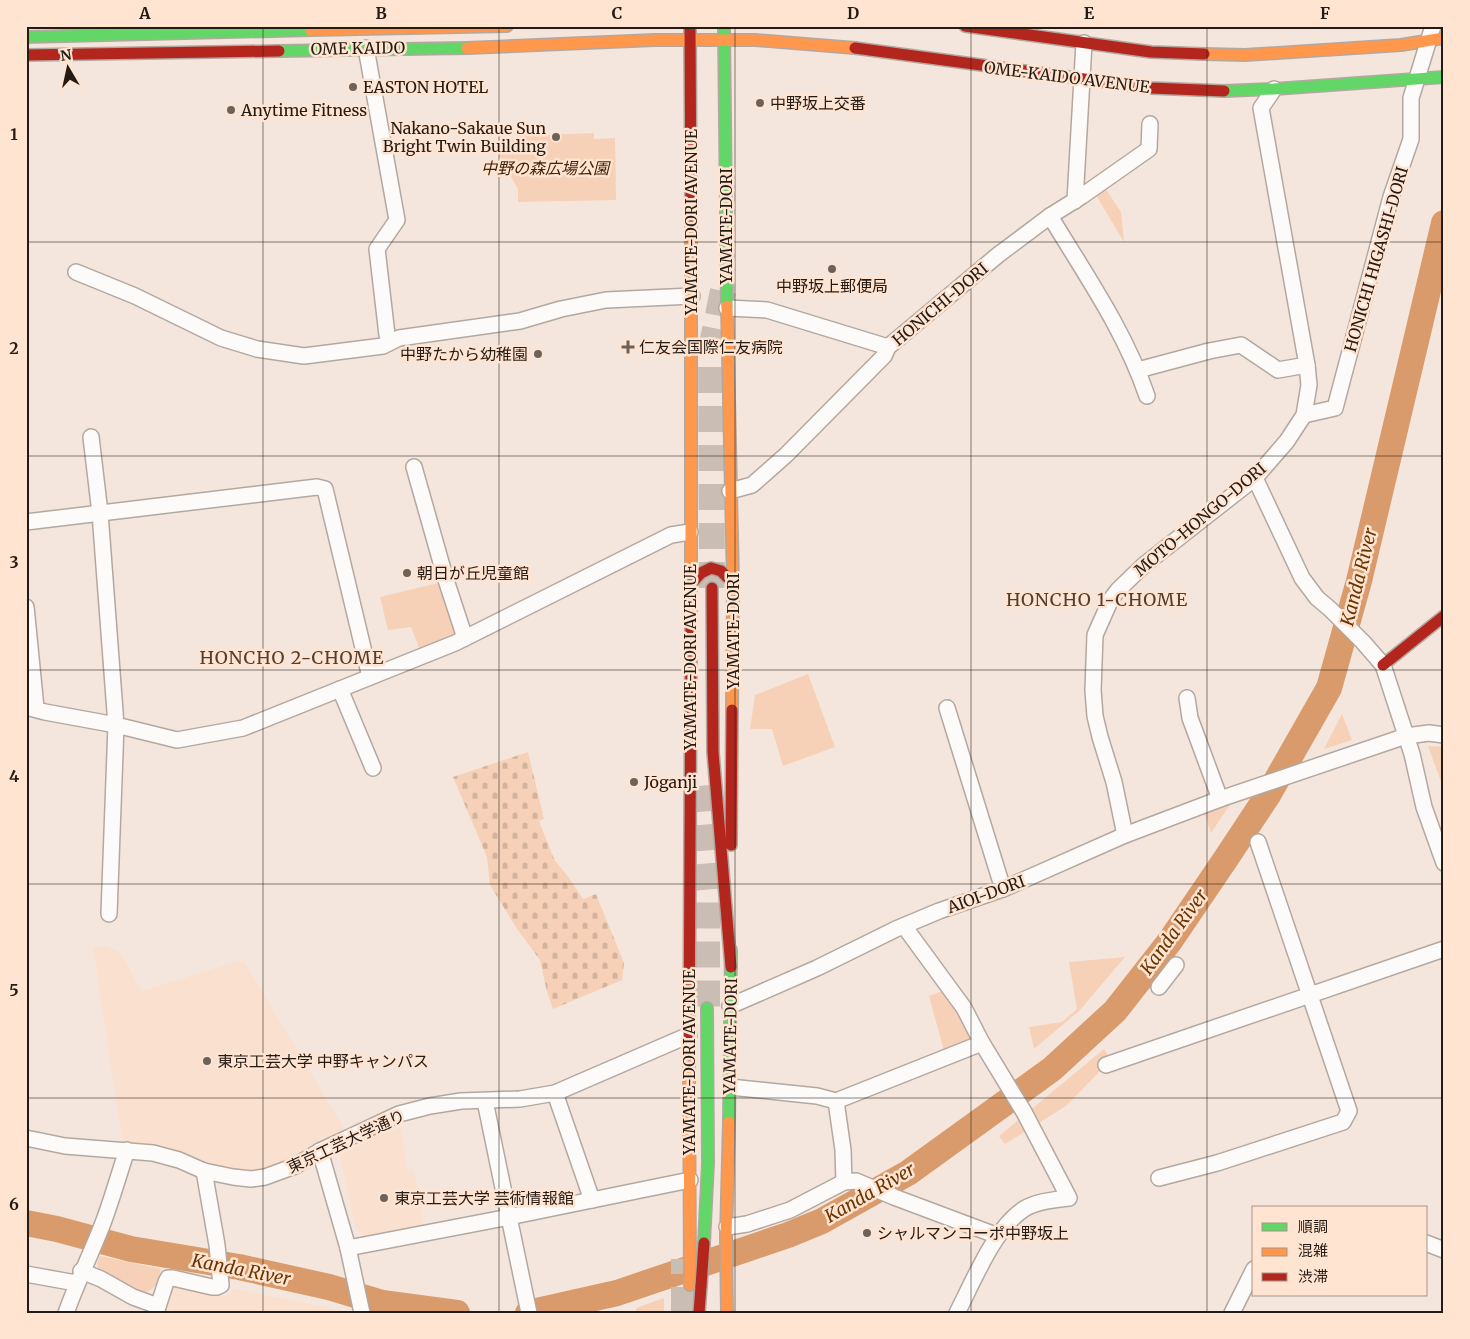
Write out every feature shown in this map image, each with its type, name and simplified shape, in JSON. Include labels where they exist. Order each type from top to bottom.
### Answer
[{"type":"main road","name":"OME KAIDO","points":[[26,36],[507,26]]},
{"type":"main road","name":"YAMATE-DORI AVENUE","points":[[690,26],[692,296],[690,532],[690,1248],[696,1287]]},
{"type":"main road","name":"YAMATE-DORI","points":[[724,26],[727,308],[733,583],[730,1087],[727,1231]]},
{"type":"main road","points":[[965,26],[1151,52],[1245,55],[1401,45],[1437,38]]},
{"type":"main road","name":"OME KAIDO","points":[[26,55],[504,46],[690,40]]},
{"type":"main road","name":"OME-KAIDO AVENUE","points":[[690,40],[755,40],[866,49],[1151,88],[1209,91],[1274,89],[1444,77]]},
{"type":"main road","points":[[690,585],[702,571],[710,568],[725,572],[733,583]]},
{"type":"main road","points":[[712,588],[713,752],[731,967]]},
{"type":"main road","points":[[1383,665],[1444,616]]},
{"type":"main road","points":[[690,1313],[704,1243],[708,1162],[707,1008]]},
{"type":"main road","points":[[727,1231],[727,1313]]},
{"type":"main road","points":[[696,1287],[699,1313]]},
{"type":"street","points":[[1417,78],[1437,38]]},
{"type":"street","points":[[1075,201],[1084,43]]},
{"type":"street","points":[[366,48],[397,220],[377,249],[387,335],[392,341]]},
{"type":"street","name":"HONICHI HIGASHI-DORI","points":[[1304,415],[1334,408],[1391,197],[1411,140],[1411,98],[1417,78]]},
{"type":"street","name":"MOTO-HONGO-DORI","points":[[1121,837],[1114,782],[1095,716],[1093,690],[1095,634],[1111,599],[1137,571],[1255,478],[1287,441],[1304,415],[1309,385],[1307,365],[1261,108],[1274,89]]},
{"type":"street","name":"HONICHI-DORI","points":[[730,491],[752,485],[786,455],[884,356],[888,347],[998,255],[1050,216],[1075,201],[1149,149],[1150,124]]},
{"type":"street","points":[[1050,216],[1116,328],[1138,370],[1147,396]]},
{"type":"street","points":[[76,272],[135,296],[221,338],[256,349],[304,356],[383,346],[399,338],[520,321],[606,300],[692,296]]},
{"type":"street","points":[[727,308],[767,310],[888,347]]},
{"type":"street","points":[[1138,370],[1209,350],[1241,346],[1278,370],[1307,365]]},
{"type":"street","points":[[90,437],[100,513],[116,725],[109,914]]},
{"type":"street","points":[[414,467],[446,580],[465,638]]},
{"type":"street","points":[[1255,478],[1302,578],[1316,598],[1359,638],[1383,665],[1412,754],[1424,807],[1444,863]]},
{"type":"street","points":[[26,522],[317,487],[325,489],[370,677]]},
{"type":"street","points":[[26,607],[31,707],[45,712],[116,725],[176,740],[243,728],[370,677],[465,638],[671,535],[690,532]]},
{"type":"street","points":[[340,689],[373,768]]},
{"type":"street","points":[[1187,698],[1190,718],[1220,799]]},
{"type":"street","points":[[947,708],[1004,889]]},
{"type":"street","points":[[1406,736],[1428,733],[1444,735]]},
{"type":"street","name":"AIOI-DORI","points":[[730,1006],[817,968],[904,926],[939,911],[1004,889],[1121,837],[1220,799],[1406,736]]},
{"type":"street","points":[[1159,1178],[1217,1163],[1343,1122],[1349,1111],[1258,842]]},
{"type":"street","points":[[904,926],[964,1008],[982,1043],[1024,1112],[1069,1198],[1040,1202],[1025,1208],[1010,1219],[998,1236],[958,1313]]},
{"type":"street","points":[[1106,1065],[1444,949]]},
{"type":"street","points":[[1159,987],[1176,966]]},
{"type":"street","name":"東京工芸大学通り","points":[[26,1138],[65,1146],[153,1153],[179,1160],[204,1171],[251,1179],[265,1177],[295,1166],[320,1151],[399,1114],[430,1106],[462,1101],[520,1099],[555,1094],[689,1035]]},
{"type":"street","points":[[730,1087],[817,1096],[836,1101],[982,1043]]},
{"type":"street","points":[[555,1094],[592,1200]]},
{"type":"street","points":[[485,1101],[527,1306]]},
{"type":"street","points":[[836,1101],[843,1150],[850,1181]]},
{"type":"street","points":[[66,1313],[74,1279],[91,1254],[127,1150]]},
{"type":"street","points":[[320,1151],[356,1278],[361,1311]]},
{"type":"street","points":[[26,1274],[74,1279],[100,1279],[157,1309],[168,1278],[217,1287],[221,1280],[218,1248],[204,1171]]},
{"type":"street","points":[[348,1248],[690,1180]]},
{"type":"street","points":[[727,1231],[790,1210],[850,1181],[998,1236]]},
{"type":"street","points":[[1428,1244],[1444,1250]]},
{"type":"street","points":[[1232,1313],[1252,1273]]},
{"type":"shaded area","name":"東京工芸大学 中野キャンパス","points":[[106,946],[120,953],[142,991],[239,961],[245,963],[345,1130],[344,1134],[273,1168],[237,1171],[211,1165],[172,1150],[122,1140],[93,947]]},
{"type":"shaded area","name":"東京工芸大学 芸術情報館","points":[[401,1128],[407,1167],[414,1171],[424,1225],[364,1236],[355,1227],[340,1155],[378,1136]]},
{"type":"shaded area","points":[[177,1286],[226,1296],[233,1289],[329,1308],[340,1313],[164,1313],[169,1291]]},
{"type":"green space","name":"中野の森広場公園","points":[[594,133],[594,139],[615,138],[616,200],[518,202],[518,189],[500,157],[494,141],[518,139],[518,136]]},
{"type":"green space","points":[[1105,188],[1121,212],[1124,242],[1096,195]]},
{"type":"green space","points":[[438,583],[455,631],[453,635],[420,650],[411,627],[388,630],[380,597]]},
{"type":"green space","points":[[808,674],[835,747],[783,766],[772,729],[750,729],[755,695]]},
{"type":"green space","points":[[1342,714],[1352,740],[1324,749]]},
{"type":"green space","points":[[1428,746],[1444,747],[1444,790]]},
{"type":"green space","points":[[528,752],[544,819],[539,821],[554,859],[583,899],[596,894],[624,963],[622,980],[553,1009],[540,960],[517,929],[490,885],[487,857],[453,777]]},
{"type":"green space","points":[[1233,800],[1211,833],[1204,811]]},
{"type":"green space","points":[[1125,957],[1079,1011],[1034,1049],[1029,1027],[1062,1022],[1077,1009],[1069,962]]},
{"type":"green space","points":[[945,990],[976,1040],[944,1051],[929,996]]},
{"type":"green space","points":[[1104,1049],[1109,1057],[1106,1065],[1066,1106],[1005,1144],[999,1136]]},
{"type":"green space","points":[[100,1256],[161,1269],[157,1282],[153,1288],[141,1293],[98,1269],[97,1263]]},
{"type":"green space","points":[[664,1298],[664,1313],[636,1313],[636,1308]]},
{"type":"waterway","name":"Kanda River","points":[[528,1313],[617,1293],[788,1235],[822,1221],[908,1173],[1052,1069],[1115,1011],[1170,941],[1227,857],[1268,795],[1329,688],[1359,581],[1444,223]]},
{"type":"waterway","name":"Kanda River","points":[[26,1223],[57,1229],[131,1249],[239,1267],[329,1287],[382,1303],[457,1313]]},
{"type":"tunnel","points":[[712,588],[711,349],[723,291]]},
{"type":"tunnel","points":[[698,786],[707,892],[707,1008]]},
{"type":"tunnel","points":[[684,1259],[684,1313]]},
{"type":"traffic: fast","points":[[724,26],[727,306]]},
{"type":"traffic: fast","points":[[26,37],[311,30]]},
{"type":"traffic: fast","points":[[279,51],[467,48]]},
{"type":"traffic: fast","points":[[1224,91],[1444,77]]},
{"type":"traffic: fast","points":[[729,1122],[731,950]]},
{"type":"traffic: fast","points":[[704,1243],[708,1163],[707,1008]]},
{"type":"traffic: slow","points":[[311,30],[507,26]]},
{"type":"traffic: slow","points":[[1204,54],[1245,55],[1401,45],[1444,38]]},
{"type":"traffic: slow","points":[[467,48],[655,40],[755,40],[855,48]]},
{"type":"traffic: slow","points":[[691,219],[691,628]]},
{"type":"traffic: slow","points":[[727,306],[733,583],[732,710]]},
{"type":"traffic: slow","points":[[689,1055],[690,1285]]},
{"type":"traffic: slow","points":[[727,1313],[726,1236],[729,1122]]},
{"type":"traffic: jam","points":[[690,26],[691,219]]},
{"type":"traffic: jam","points":[[965,26],[1151,52],[1204,54]]},
{"type":"traffic: jam","points":[[855,48],[1151,88],[1224,91]]},
{"type":"traffic: jam","points":[[26,55],[279,51]]},
{"type":"traffic: jam","points":[[690,585],[701,573],[711,568],[721,571],[733,583]]},
{"type":"traffic: jam","points":[[712,588],[713,752],[731,967]]},
{"type":"traffic: jam","points":[[1383,665],[1444,616]]},
{"type":"traffic: jam","points":[[689,1055],[691,628]]},
{"type":"traffic: jam","points":[[731,845],[732,710]]},
{"type":"traffic: jam","points":[[701,1286],[704,1243]]},
{"type":"traffic: jam","points":[[699,1313],[701,1286]]},
{"type":"place","name":"EASTON HOTEL","points":[[353,87]]},
{"type":"place","name":"中野坂上交番","points":[[760,103]]},
{"type":"place","name":"Anytime Fitness","points":[[231,110]]},
{"type":"place","name":"Nakano-Sakaue Sun Bright Twin Building","points":[[556,137]]},
{"type":"place","name":"中野坂上郵便局","points":[[832,269]]},
{"type":"place","name":"仁友会国際仁友病院","points":[[628,347]]},
{"type":"place","name":"中野たから幼稚園","points":[[538,354]]},
{"type":"place","name":"朝日が丘児童館","points":[[407,573]]},
{"type":"place","name":"Jōganji","points":[[634,782]]},
{"type":"place","name":"東京工芸大学 中野キャンパス","points":[[207,1061]]},
{"type":"place","name":"東京工芸大学 芸術情報館","points":[[384,1198]]},
{"type":"place","name":"シャルマンコーポ中野坂上","points":[[867,1233]]},
{"type":"district","name":"HONCHO 1-CHOME","points":[[1097,600]]},
{"type":"district","name":"HONCHO 2-CHOME","points":[[292,658]]}]
